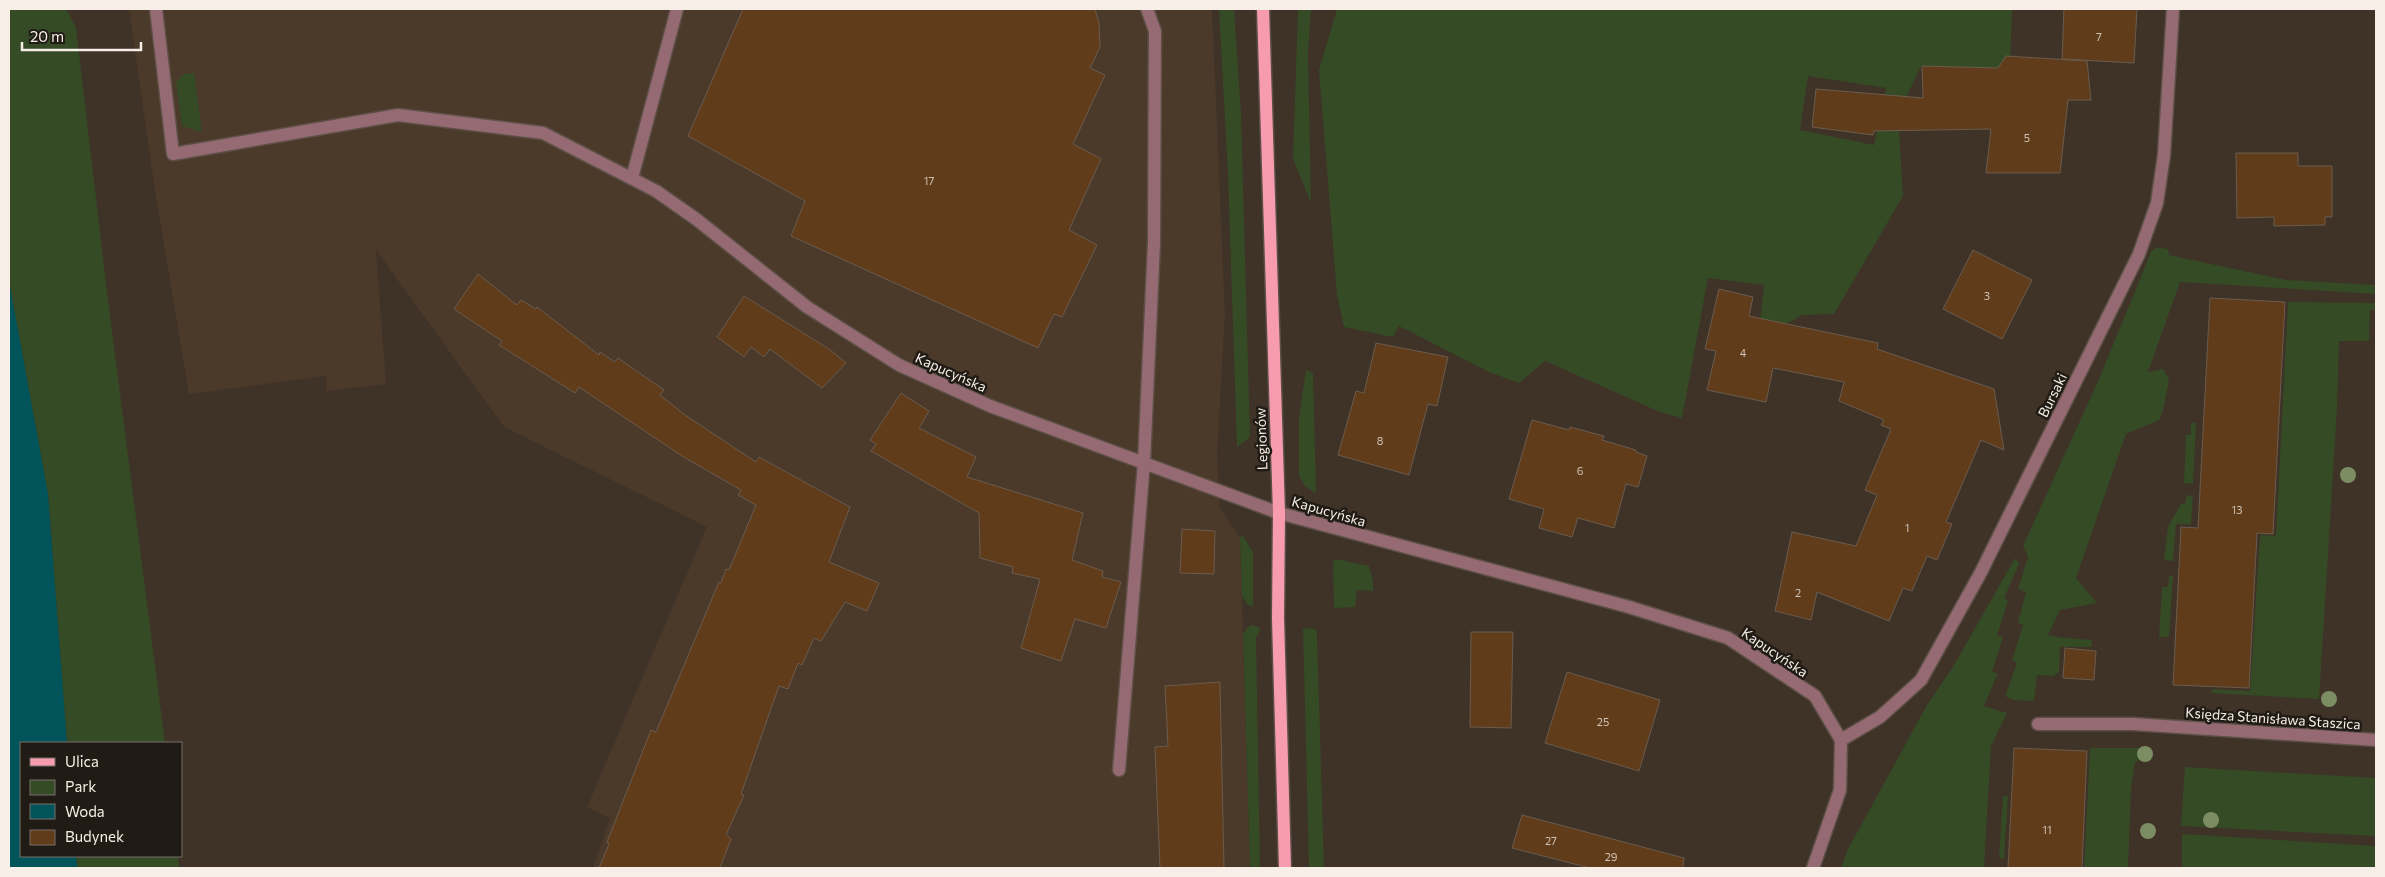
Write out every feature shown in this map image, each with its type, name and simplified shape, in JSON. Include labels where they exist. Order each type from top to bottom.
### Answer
[{"type":"main road","name":"Legionów","points":[[1263,9],[1279,513],[1278,618],[1285,868]]},
{"type":"street","name":"Kapucyńska","points":[[156,9],[173,154],[398,115],[543,133],[656,191],[696,219],[807,307],[899,365],[990,406],[1279,513],[1628,607],[1728,638],[1815,696],[1840,740],[1840,790],[1813,868]]},
{"type":"street","points":[[632,178],[677,9]]},
{"type":"street","points":[[1119,770],[1144,462],[1154,243],[1155,31],[1147,9]]},
{"type":"street","name":"Bursaki","points":[[1840,740],[1880,718],[1921,680],[1980,574],[2139,254],[2157,203],[2162,165],[2172,9]]},
{"type":"street","name":"Księdza Stanisława Staszica","points":[[2038,724],[2168,726],[2376,740]]},
{"type":"shaded area","points":[[129,9],[1212,9],[1225,314],[1217,455],[1220,508],[1240,537],[1250,868],[593,868],[610,818],[587,807],[707,527],[504,427],[376,250],[386,384],[326,391],[326,376],[189,394],[154,184]]},
{"type":"green space","points":[[9,9],[66,9],[76,28],[108,300],[165,742],[67,742],[48,494],[9,281]]},
{"type":"green space","points":[[1219,9],[1234,9],[1241,113],[1250,437],[1237,447],[1228,174]]},
{"type":"green space","points":[[1298,9],[1311,9],[1308,54],[1311,203],[1293,159]]},
{"type":"green space","points":[[1337,9],[2012,9],[2010,68],[1921,66],[1898,115],[1903,196],[1834,314],[1802,315],[1758,340],[1764,285],[1708,278],[1682,418],[1660,412],[1545,361],[1519,383],[1489,372],[1399,326],[1393,337],[1344,327],[1337,295],[1319,70]],"holes":[[[1808,76],[1886,88],[1874,145],[1800,130]]]},
{"type":"green space","points":[[194,73],[202,132],[182,126],[176,82],[184,74]]},
{"type":"green space","points":[[2157,247],[2168,249],[2169,255],[2286,280],[2376,285],[2376,294],[2180,282],[2148,372],[2163,369],[2169,380],[2163,411],[2159,420],[2126,434],[2076,578],[2097,603],[2060,610],[2048,635],[2092,640],[2091,647],[2060,647],[2059,672],[2053,676],[2037,675],[2034,701],[2013,700],[2005,696],[2017,663],[2012,660],[2023,625],[2018,623],[2026,592],[2018,589],[2028,557],[2023,546],[2099,379],[2151,252]]},
{"type":"green space","points":[[2288,302],[2376,303],[2376,310],[2370,310],[2369,341],[2339,341],[2337,409],[2319,699],[2211,693],[2212,689],[2250,691],[2260,535],[2276,536]]},
{"type":"green space","points":[[1306,370],[1313,373],[1316,493],[1305,486],[1299,476],[1299,418]]},
{"type":"green space","points":[[2191,423],[2196,423],[2193,484],[2184,483],[2186,435],[2191,435]]},
{"type":"green space","points":[[2187,495],[2193,496],[2191,524],[2176,524],[2173,561],[2164,560],[2168,527],[2181,504],[2185,504]]},
{"type":"green space","points":[[1243,536],[1253,552],[1253,606],[1248,605],[1242,597],[1240,537]]},
{"type":"green space","points":[[2015,558],[2019,564],[2004,598],[2008,601],[1997,636],[2003,637],[1992,672],[1998,673],[1984,706],[2007,713],[1991,746],[1984,868],[1841,868],[1848,849],[1927,705],[1953,667]]},
{"type":"green space","points":[[1336,559],[1369,566],[1373,580],[1373,591],[1357,590],[1355,607],[1334,608],[1333,562]]},
{"type":"green space","points":[[2169,576],[2173,576],[2169,637],[2159,637],[2162,587],[2168,587]]},
{"type":"green space","points":[[1252,625],[1259,627],[1260,631],[1256,637],[1260,868],[1250,868],[1243,634]]},
{"type":"green space","points":[[1303,628],[1316,629],[1317,635],[1324,868],[1309,868]]},
{"type":"green space","points":[[2090,748],[2143,748],[2151,755],[2135,762],[2131,789],[2128,868],[2084,868]]},
{"type":"green space","points":[[2185,767],[2376,778],[2376,836],[2181,826]]},
{"type":"green space","points":[[2003,796],[2008,796],[2004,859],[1999,858]]},
{"type":"green space","points":[[2182,834],[2376,846],[2376,868],[2182,868]]},
{"type":"green space","points":[[76,857],[178,857],[179,868],[77,868]]},
{"type":"water","points":[[9,281],[48,494],[67,742],[20,742],[20,857],[76,857],[77,868],[9,868]]},
{"type":"building","points":[[743,9],[1095,9],[1099,23],[1100,47],[1090,68],[1105,75],[1073,144],[1101,159],[1069,230],[1097,245],[1062,317],[1054,314],[1038,348],[791,236],[805,201],[688,136]]},
{"type":"building","points":[[2064,9],[2137,9],[2134,63],[2062,59]]},
{"type":"building","points":[[2006,56],[2087,61],[2091,100],[2068,100],[2060,173],[1986,173],[1991,129],[1874,131],[1873,135],[1812,127],[1816,89],[1923,98],[1922,66],[1998,68]]},
{"type":"building","points":[[2236,153],[2298,153],[2298,166],[2332,166],[2332,217],[2325,217],[2325,225],[2274,226],[2274,217],[2237,218]]},
{"type":"building","points":[[1973,250],[2032,280],[2002,339],[1943,309]]},
{"type":"building","points":[[478,274],[517,305],[521,300],[536,309],[537,307],[599,355],[600,352],[615,362],[618,358],[664,390],[660,395],[685,415],[756,462],[759,457],[850,507],[829,562],[879,583],[867,611],[845,602],[821,641],[814,638],[802,665],[798,663],[788,689],[779,686],[741,794],[744,795],[726,835],[731,839],[720,868],[599,868],[609,844],[607,842],[651,730],[656,732],[719,582],[721,583],[726,569],[729,570],[756,505],[738,495],[741,490],[682,456],[579,387],[575,393],[499,345],[502,341],[454,309]]},
{"type":"building","points":[[1719,289],[1753,297],[1749,316],[1878,343],[1877,349],[1994,389],[2004,450],[1981,440],[1946,522],[1952,524],[1937,560],[1927,556],[1912,591],[1903,588],[1889,621],[1817,592],[1811,620],[1775,611],[1792,532],[1856,546],[1877,495],[1865,490],[1891,429],[1881,425],[1884,420],[1839,401],[1844,382],[1773,368],[1766,402],[1707,390],[1716,351],[1705,349]]},
{"type":"building","points":[[744,296],[829,349],[846,363],[822,388],[770,349],[764,357],[751,347],[744,357],[717,337]]},
{"type":"building","points":[[2210,298],[2285,302],[2273,534],[2257,533],[2249,688],[2173,685],[2181,527],[2198,528]]},
{"type":"building","points":[[1376,343],[1448,357],[1437,406],[1428,404],[1409,475],[1338,455],[1356,391],[1364,393]]},
{"type":"building","points":[[901,393],[929,411],[919,428],[976,457],[967,477],[1083,513],[1072,560],[1103,571],[1102,577],[1121,582],[1106,628],[1075,619],[1061,661],[1021,648],[1040,579],[1012,573],[1013,567],[980,558],[979,513],[871,451],[876,444],[870,440]]},
{"type":"building","points":[[1532,420],[1569,430],[1570,427],[1604,436],[1602,440],[1636,450],[1636,452],[1647,456],[1638,487],[1626,484],[1614,528],[1578,518],[1572,537],[1539,528],[1544,509],[1509,499]]},
{"type":"building","points":[[1182,529],[1215,531],[1214,574],[1180,573]]},
{"type":"building","points":[[1471,632],[1513,632],[1511,728],[1470,727]]},
{"type":"building","points":[[2065,648],[2096,651],[2094,680],[2063,678]]},
{"type":"building","points":[[1567,672],[1660,700],[1639,771],[1545,743]]},
{"type":"building","points":[[1220,682],[1224,868],[1160,868],[1155,747],[1168,746],[1165,686]]},
{"type":"building","points":[[2014,748],[2087,751],[2082,868],[2008,868]]},
{"type":"building","points":[[1522,815],[1684,858],[1683,868],[1590,868],[1512,848]]}]
